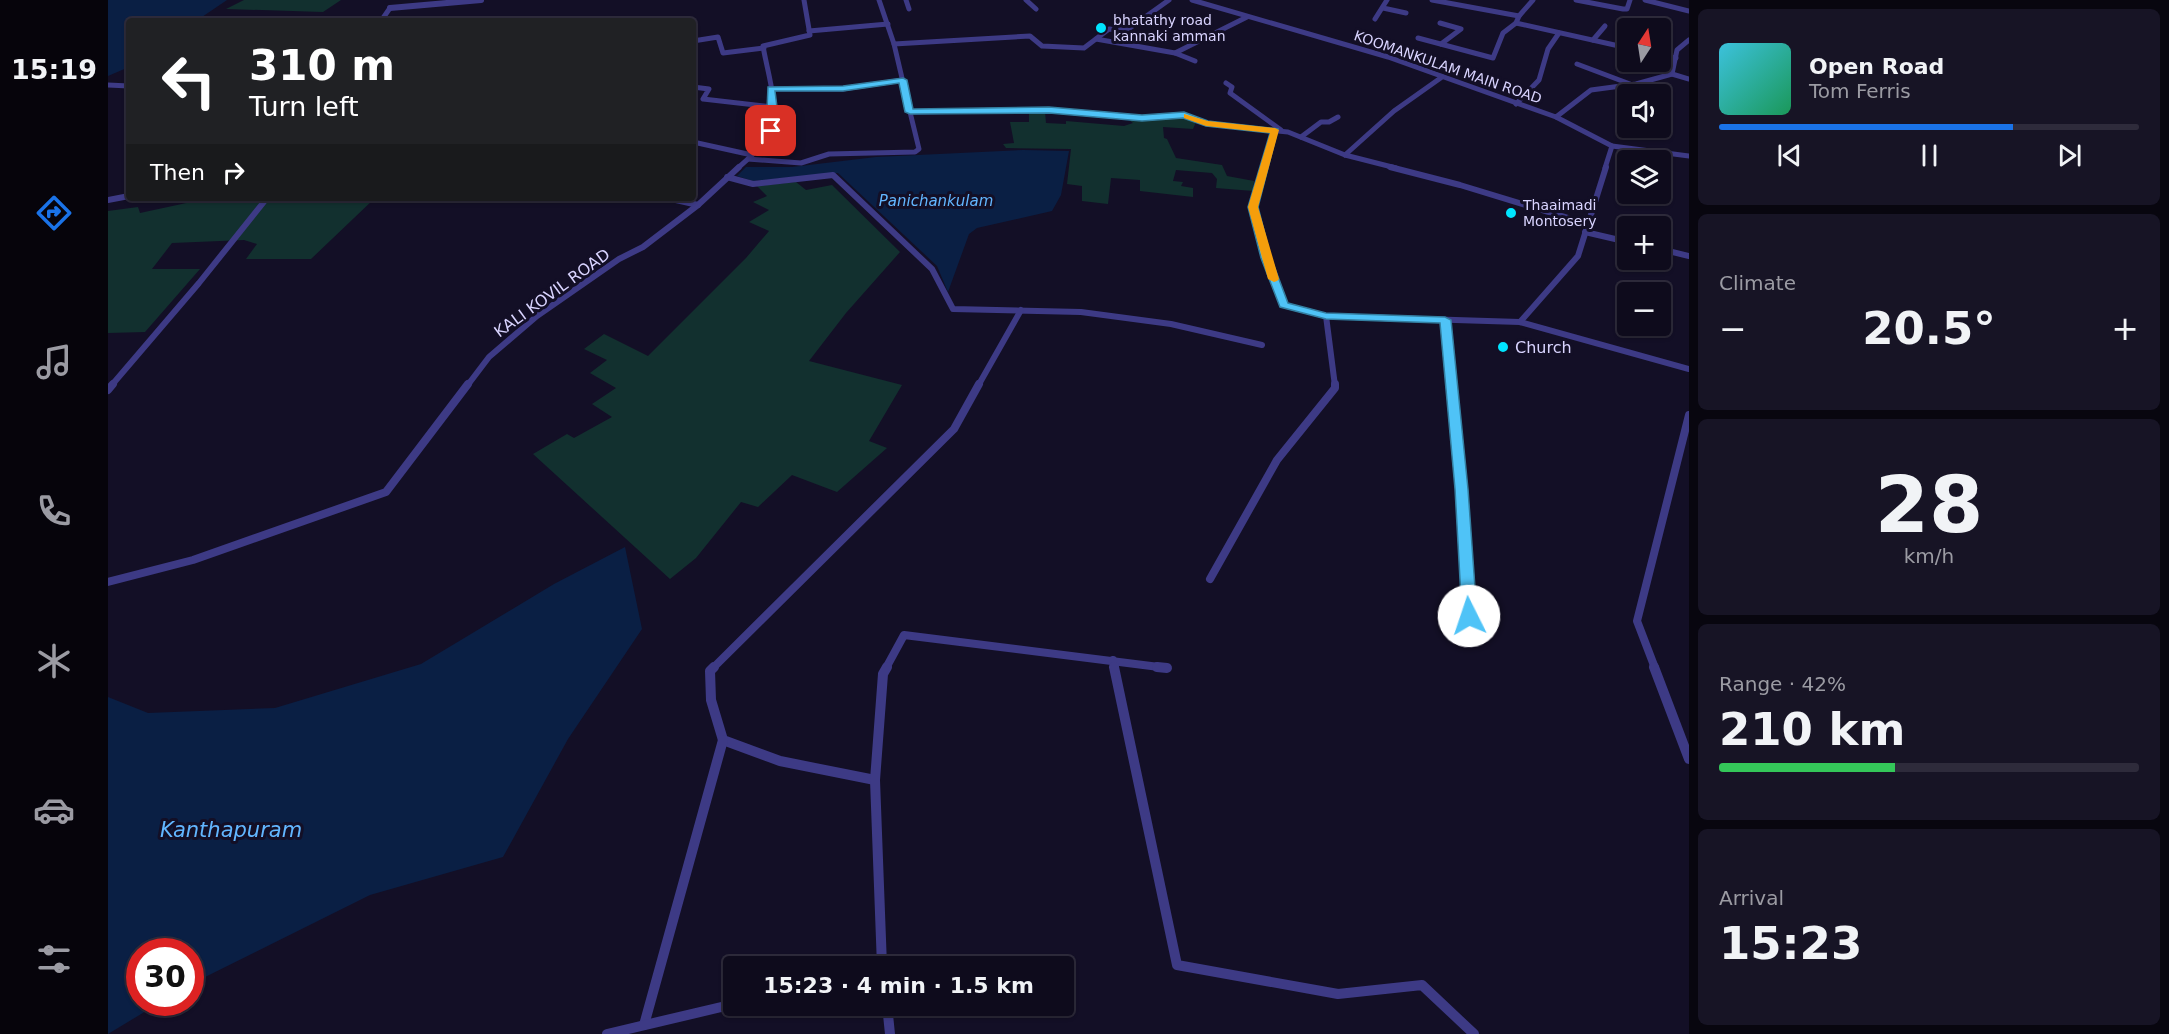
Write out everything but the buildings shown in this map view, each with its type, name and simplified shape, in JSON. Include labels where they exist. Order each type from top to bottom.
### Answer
[{"type":"street","points":[[383,18],[394,0]]},
{"type":"street","points":[[390,8],[481,0]]},
{"type":"street","points":[[696,41],[718,37],[723,53],[764,48],[810,35],[804,0]]},
{"type":"street","points":[[696,143],[750,157],[806,163],[815,157],[829,154],[915,152],[919,149],[894,44],[879,0]]},
{"type":"street","points":[[906,0],[909,9]]},
{"type":"street","points":[[1026,0],[1036,9]]},
{"type":"street","points":[[894,44],[1030,36],[1042,46],[1084,48],[1109,29],[1127,30],[1169,0]]},
{"type":"street","name":"KOOMANKULAM MAIN ROAD","points":[[1192,0],[1388,57],[1556,117],[1591,90],[1617,86]]},
{"type":"street","points":[[1375,18],[1387,0]]},
{"type":"street","points":[[1432,0],[1519,16]]},
{"type":"street","points":[[1491,10],[1497,0]]},
{"type":"street","points":[[1516,23],[1533,0]]},
{"type":"street","points":[[1576,0],[1627,9],[1630,0]]},
{"type":"street","points":[[1645,0],[1689,11]]},
{"type":"street","points":[[1383,8],[1406,13]]},
{"type":"street","points":[[1175,53],[1247,17]]},
{"type":"street","points":[[1440,23],[1461,29],[1441,44]]},
{"type":"street","points":[[1419,38],[1492,58],[1495,57],[1501,33],[1506,27],[1516,23],[1617,45]]},
{"type":"street","points":[[809,31],[888,24]]},
{"type":"street","points":[[1593,40],[1605,26]]},
{"type":"street","points":[[1516,104],[1539,80],[1548,50],[1559,33]]},
{"type":"street","points":[[1096,39],[1175,53],[1195,61]]},
{"type":"street","points":[[1688,41],[1677,50],[1672,74],[1689,79]]},
{"type":"street","name":"KALI KOVIL ROAD","points":[[108,582],[193,560],[386,492],[489,357],[537,316],[619,259],[643,247],[698,205],[750,157],[769,135],[773,107],[764,48]]},
{"type":"street","points":[[1671,57],[1676,58]]},
{"type":"street","points":[[1577,64],[1632,84]]},
{"type":"street","name":"KOOMANKULAM MAIN ROAD","points":[[1632,84],[1672,74]]},
{"type":"street","points":[[1345,154],[1394,111],[1442,77]]},
{"type":"street","points":[[771,89],[843,89],[903,80]]},
{"type":"street","points":[[1226,83],[1232,87],[1230,93],[1283,132]]},
{"type":"street","points":[[108,85],[126,86]]},
{"type":"street","points":[[696,87],[709,89],[703,99],[773,107]]},
{"type":"street","points":[[910,112],[1049,110],[1142,118],[1184,115],[1206,124],[1275,130],[1301,137],[1345,154],[1588,224]]},
{"type":"street","points":[[1301,137],[1321,122],[1329,122],[1338,117]]},
{"type":"street","points":[[1556,117],[1612,146],[1689,156]]},
{"type":"street","points":[[1275,130],[1253,207],[1266,258],[1283,305],[1326,316],[1520,322],[1689,369]]},
{"type":"street","points":[[1520,322],[1578,256],[1612,146]]},
{"type":"street","points":[[727,177],[753,184],[833,175],[932,269],[953,309],[1081,312],[1171,324],[1262,345]]},
{"type":"street","points":[[108,200],[126,197]]},
{"type":"street","points":[[108,390],[199,284],[265,201]]},
{"type":"street","points":[[680,201],[698,205]]},
{"type":"street","points":[[1585,231],[1617,239]]},
{"type":"street","points":[[1671,252],[1689,256]]},
{"type":"street","points":[[644,1025],[723,740],[711,700],[710,671],[954,429],[1021,310]]},
{"type":"street","points":[[1210,579],[1277,460],[1335,387],[1326,316]]},
{"type":"street","points":[[1445,320],[1461,489],[1469,616]]},
{"type":"street","points":[[1689,415],[1637,621],[1684,732],[1689,759]]},
{"type":"street","points":[[882,956],[875,780],[883,674],[904,635],[1167,668]]},
{"type":"street","points":[[1113,660],[1177,965],[1338,994],[1422,985],[1474,1034]]},
{"type":"street","points":[[723,740],[780,761],[875,780]]},
{"type":"street","points":[[607,1034],[723,1007]]},
{"type":"street","points":[[888,1016],[890,1034]]},
{"type":"green space","points":[[244,0],[341,0],[323,12],[226,9]]},
{"type":"green space","points":[[1029,112],[1045,112],[1046,123],[1066,124],[1066,121],[1124,126],[1133,123],[1129,120],[1184,117],[1196,122],[1193,129],[1163,127],[1164,138],[1167,139],[1176,158],[1222,165],[1227,176],[1254,181],[1253,191],[1216,188],[1217,179],[1212,173],[1176,170],[1173,181],[1183,182],[1181,186],[1193,188],[1193,197],[1140,191],[1140,180],[1111,178],[1108,204],[1082,201],[1082,186],[1067,184],[1071,149],[1006,148],[1003,144],[1014,143],[1010,122],[1029,122]]},
{"type":"green space","points":[[796,182],[806,190],[832,185],[900,252],[846,313],[809,361],[902,385],[869,441],[887,448],[837,492],[792,475],[758,507],[741,502],[696,558],[670,579],[533,454],[567,434],[574,438],[612,417],[592,404],[616,388],[590,373],[607,360],[584,349],[604,334],[648,356],[746,258],[769,231],[749,222],[769,210],[753,202],[767,196],[757,186]]},
{"type":"green space","points":[[372,201],[311,259],[246,259],[257,244],[244,240],[172,243],[152,269],[200,269],[145,332],[108,333],[108,211],[138,207],[140,213],[191,202]]},
{"type":"water","points":[[108,0],[227,0],[200,18],[126,18],[126,68],[108,76]]},
{"type":"water","name":"Panichankulam","points":[[1023,150],[1069,151],[1061,195],[1052,211],[977,228],[969,234],[948,292],[937,266],[838,173],[753,181],[737,176],[746,167],[792,167],[876,157]]},
{"type":"water","name":"Kanthapuram","points":[[625,547],[642,629],[568,739],[503,857],[370,895],[204,978],[204,938],[126,938],[126,1016],[138,1016],[108,1034],[108,697],[148,713],[275,708],[421,664],[554,584]]},
{"type":"slow traffic","points":[[1187,116],[1206,124],[1275,130],[1253,207],[1266,258],[1274,279]]},
{"type":"place","name":"bhatathy road kannaki amman","points":[[1101,28]]},
{"type":"place","name":"Thaaimadi Montosery","points":[[1511,213]]},
{"type":"place","name":"Church","points":[[1503,347]]},
{"type":"route","points":[[771,131],[773,107],[771,89],[843,89],[903,80],[910,112],[1049,110],[1142,118],[1184,115],[1206,124],[1275,130],[1253,207],[1266,258],[1283,305],[1326,316],[1445,320],[1461,489],[1469,616]]}]
